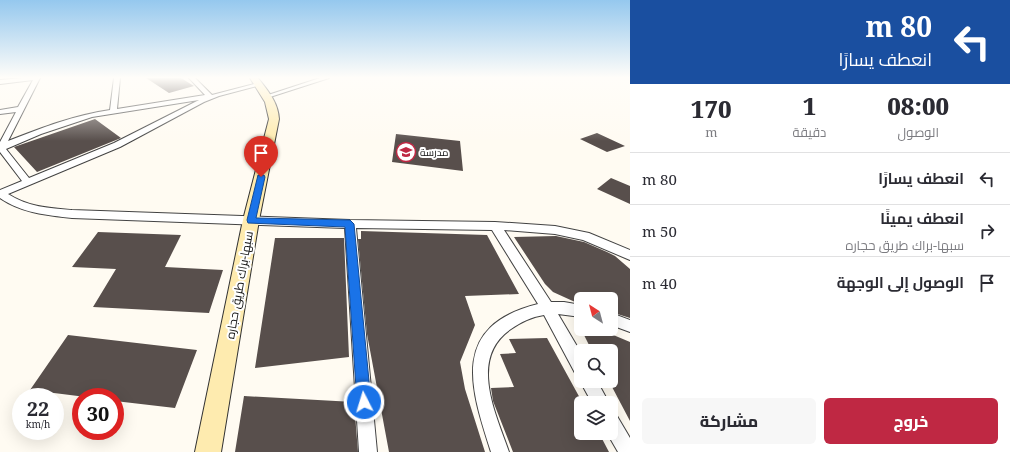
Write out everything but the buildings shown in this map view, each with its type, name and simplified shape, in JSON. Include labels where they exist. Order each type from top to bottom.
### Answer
[{"type":"main road","name":"سبها-براك طريق حجاره","points":[[208,452],[251,220],[274,119],[274,108],[268,99]]},
{"type":"street","points":[[0,148],[26,99]]},
{"type":"street","points":[[113,111],[114,99]]},
{"type":"street","points":[[0,148],[61,124],[91,116],[113,111],[192,99]]},
{"type":"street","points":[[0,194],[124,142],[206,99]]},
{"type":"street","points":[[0,112],[21,109]]},
{"type":"street","points":[[0,148],[27,182]]},
{"type":"street","points":[[0,194],[16,204],[39,211],[72,214],[350,224],[495,226],[555,230],[585,236],[628,252]]},
{"type":"street","points":[[350,224],[368,452]]},
{"type":"street","points":[[495,226],[547,307],[574,355]]},
{"type":"street","points":[[500,452],[481,394],[479,377],[480,358],[486,344],[496,329],[523,314],[547,307],[574,309]]},
{"type":"street","points":[[618,322],[630,326]]},
{"type":"street","points":[[618,434],[628,452]]},
{"type":"place","name":"مدرسة","points":[[406,152]]},
{"type":"route","points":[[261,177],[251,220],[350,224],[364,402]]}]
